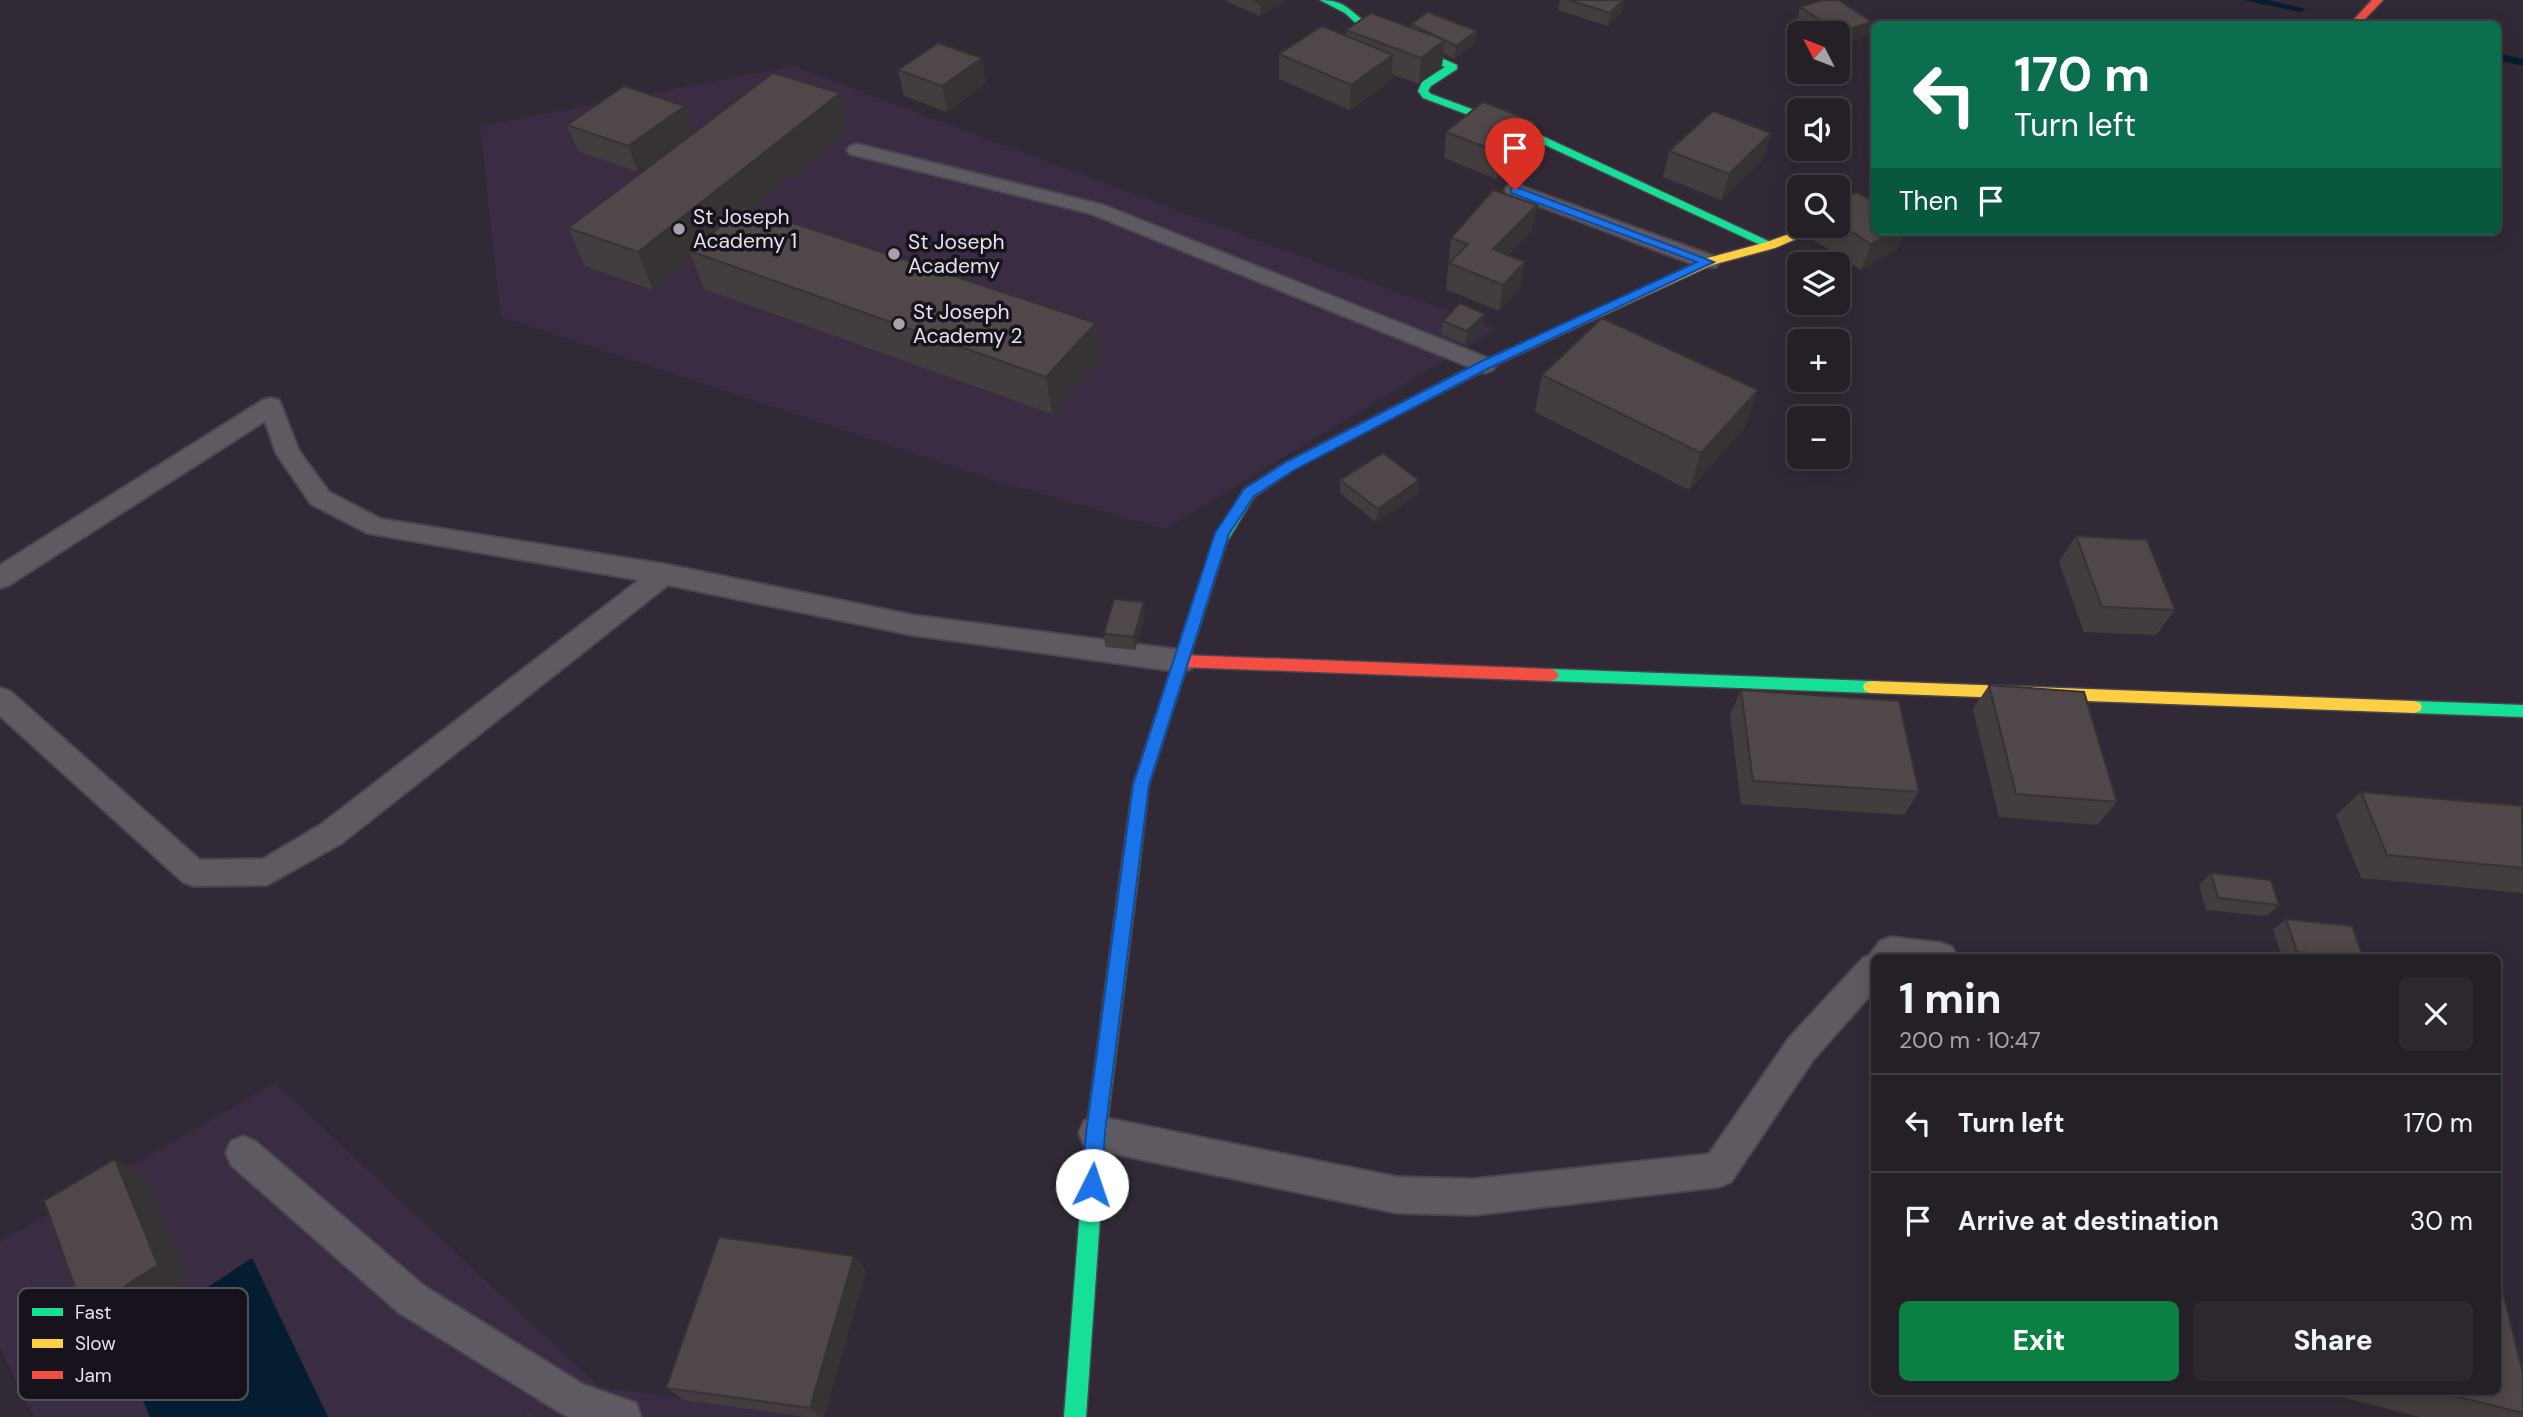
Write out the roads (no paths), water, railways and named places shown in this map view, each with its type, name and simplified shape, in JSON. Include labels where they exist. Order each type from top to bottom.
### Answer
[{"type":"street","points":[[1325,0],[1349,11],[1367,28],[1453,67],[1426,85],[1423,91],[1427,96],[1532,135],[1772,245]]},
{"type":"street","points":[[2358,21],[2378,0]]},
{"type":"street","points":[[1075,1417],[1096,1133],[1141,785],[1222,533],[1249,492],[1291,465],[1485,365],[1708,262],[1790,238]]},
{"type":"street","points":[[1181,661],[2523,711]]},
{"type":"lane","points":[[857,149],[1096,209],[1394,326],[1485,365]]},
{"type":"lane","points":[[1515,190],[1708,262]]},
{"type":"lane","points":[[0,578],[271,406],[288,453],[320,498],[376,527],[664,574],[912,625],[1181,661]]},
{"type":"lane","points":[[0,699],[194,873],[267,872],[331,834],[664,574]]},
{"type":"lane","points":[[1888,954],[1891,951],[1916,954]]},
{"type":"lane","points":[[1096,1133],[1397,1195],[1474,1197],[1719,1170],[1801,1049],[1871,971]]},
{"type":"lane","points":[[243,1153],[411,1299],[574,1400],[622,1417]]},
{"type":"water","points":[[252,1258],[328,1417],[150,1417],[143,1400],[248,1400],[248,1288],[206,1288]]},
{"type":"waterway","points":[[2249,0],[2300,9]]},
{"type":"waterway","points":[[2501,57],[2523,63]]},
{"type":"place","name":"St Joseph Academy 1","points":[[679,229]]},
{"type":"place","name":"St Joseph Academy","points":[[894,254]]},
{"type":"place","name":"St Joseph Academy 2","points":[[899,324]]}]
